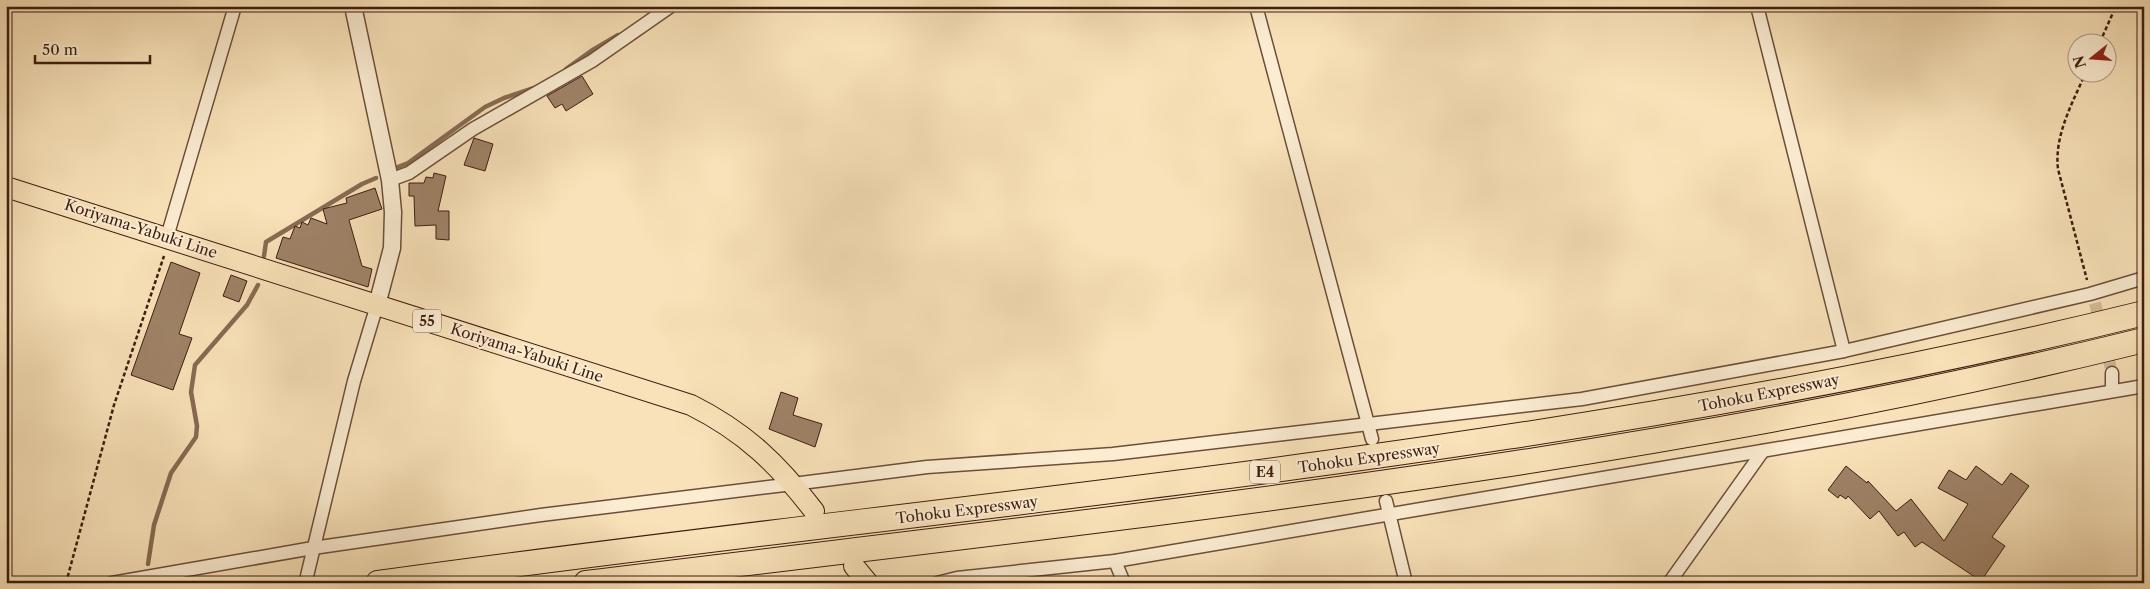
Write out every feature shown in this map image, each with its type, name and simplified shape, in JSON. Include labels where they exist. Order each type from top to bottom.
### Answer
[{"type":"highway","name":"Tohoku Expressway","points":[[378,583],[1111,492],[1492,440],[1700,406],[1898,369],[2144,313]]},
{"type":"highway","name":"Tohoku Expressway","points":[[586,583],[1260,500],[1488,468],[1705,432],[1902,395],[2144,340]]},
{"type":"main road","name":"Koriyama-Yabuki Line","points":[[6,186],[691,405],[730,426],[749,440],[793,484],[814,511]]},
{"type":"street","points":[[169,237],[235,6]]},
{"type":"street","points":[[307,576],[354,381],[392,248],[393,212],[390,180],[353,6]]},
{"type":"street","points":[[390,180],[409,173],[474,129],[592,60],[671,6]]},
{"type":"street","points":[[1256,6],[1372,439]]},
{"type":"street","points":[[1757,6],[1844,351]]},
{"type":"street","points":[[112,583],[314,548],[541,515],[927,467],[1113,454],[1582,399],[1844,351],[2093,298],[2144,278]]},
{"type":"street","points":[[2112,373],[2112,391]]},
{"type":"street","points":[[937,583],[957,578],[1115,561],[1390,516],[2144,386]]},
{"type":"street","points":[[1669,583],[1762,452]]},
{"type":"street","points":[[1386,501],[1406,583]]},
{"type":"street","points":[[1115,561],[1124,583]]},
{"type":"path","points":[[2104,32],[2116,6]]},
{"type":"path","points":[[2082,82],[2060,137],[2057,159],[2093,298]]},
{"type":"path","points":[[66,583],[114,405],[169,237]]},
{"type":"building","points":[[582,76],[593,94],[566,111],[562,104],[555,108],[547,96]]},
{"type":"building","points":[[474,138],[493,144],[485,171],[464,165]]},
{"type":"building","points":[[434,173],[446,176],[438,211],[449,211],[449,240],[436,239],[436,225],[415,226],[414,196],[409,196],[409,183],[424,183],[426,177],[433,178]]},
{"type":"building","points":[[375,188],[382,209],[349,220],[362,266],[372,269],[368,287],[276,258],[283,237],[290,239],[295,226],[300,228],[302,222],[308,225],[311,218],[327,224],[323,209],[347,203],[346,198]]},
{"type":"building","points":[[171,262],[200,273],[179,334],[192,338],[173,390],[131,375]]},
{"type":"building","points":[[231,275],[247,281],[239,302],[223,296]]},
{"type":"building","points":[[781,392],[798,398],[793,415],[822,424],[815,447],[769,429]]},
{"type":"building","points":[[1846,466],[1867,483],[1868,481],[1896,511],[1911,499],[1944,541],[1968,504],[1938,488],[1949,470],[1966,480],[1976,466],[2002,485],[2011,473],[2029,486],[1992,537],[2005,546],[1981,581],[1922,542],[1915,547],[1904,532],[1898,536],[1879,511],[1870,519],[1848,496],[1846,499],[1840,495],[1838,498],[1828,490]]},
{"type":"waterway","points":[[566,69],[618,35]]},
{"type":"waterway","points":[[398,167],[408,163],[485,107],[504,98],[534,88]]},
{"type":"waterway","points":[[264,256],[266,242],[362,184],[376,178]]},
{"type":"waterway","points":[[148,564],[154,525],[171,473],[196,437],[197,426],[191,392],[195,365],[247,305],[258,285]]},
{"type":"tunnel","points":[[2095,303],[2112,373]]}]
